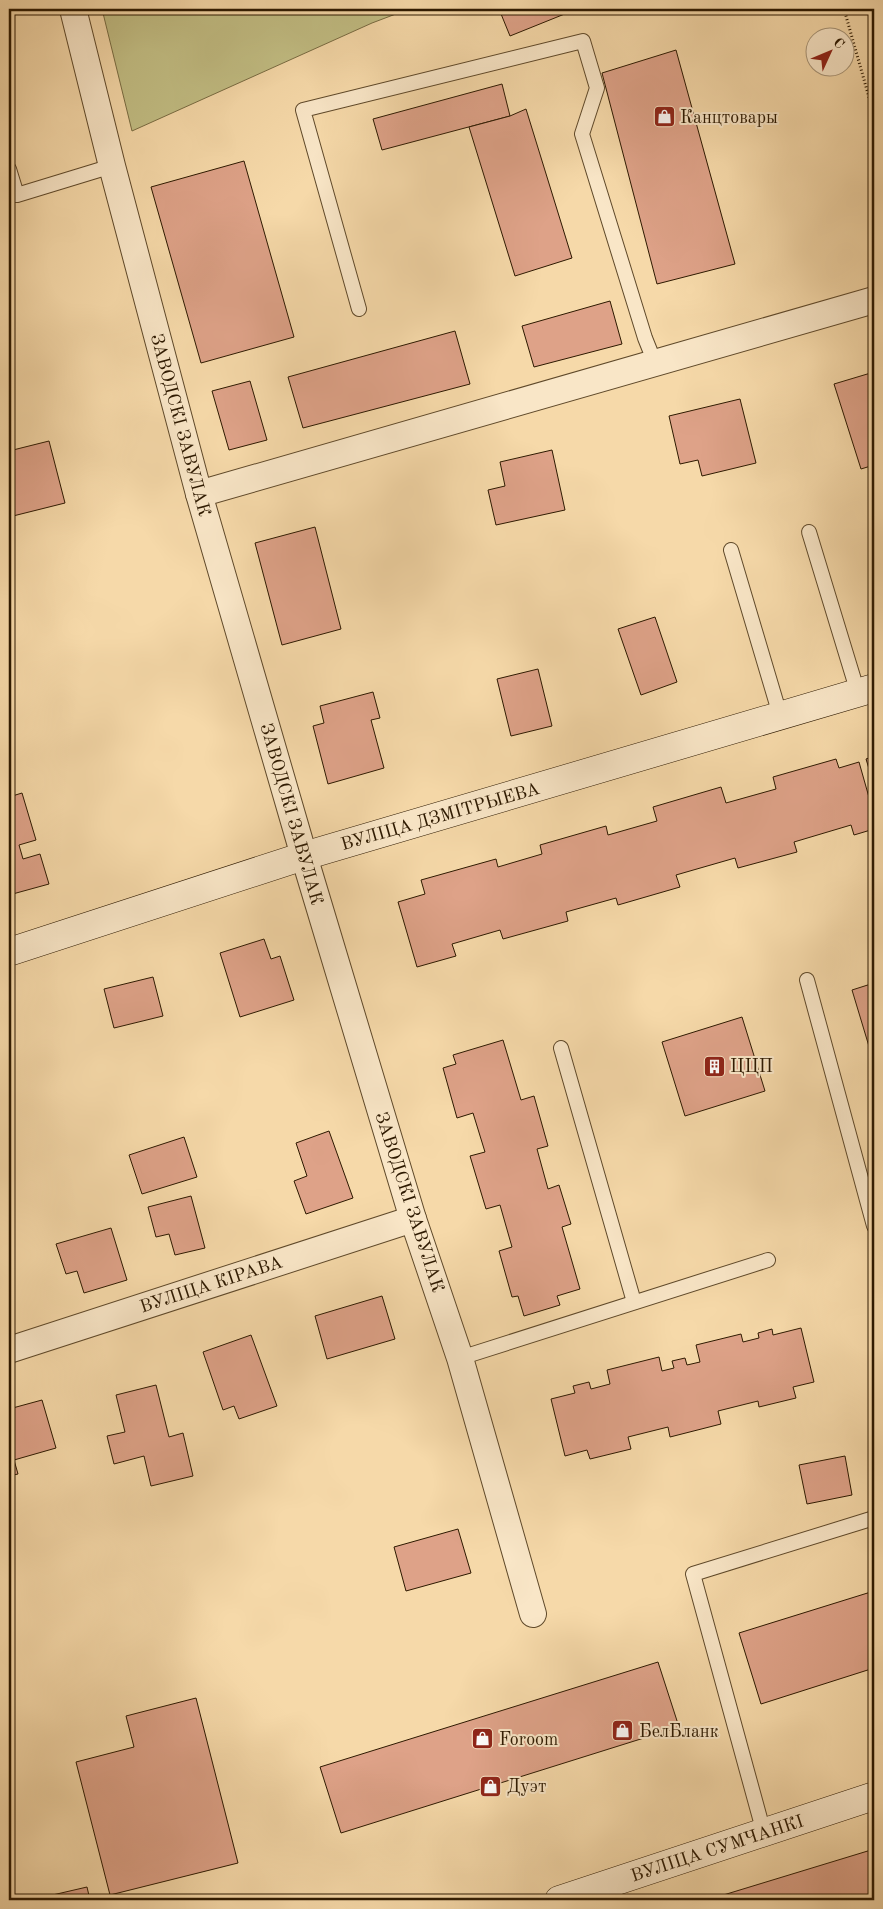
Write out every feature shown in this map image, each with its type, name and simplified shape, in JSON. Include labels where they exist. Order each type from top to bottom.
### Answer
[{"type":"street","name":"ЗАВОДСКІ ЗАВУЛАК","points":[[73,9],[112,166],[199,494],[304,856],[413,1219],[460,1358],[533,1614]]},
{"type":"street","points":[[199,494],[874,300]]},
{"type":"street","name":"ВУЛІЦА ДЗМІТРЫЕВА","points":[[9,952],[304,856],[866,690]]},
{"type":"street","name":"ВУЛІЦА КІРАВА","points":[[9,1350],[413,1219]]},
{"type":"street","name":"ВУЛІЦА СУМЧАНКІ","points":[[559,1900],[874,1796]]},
{"type":"lane","points":[[359,309],[303,110],[583,41],[597,88],[582,134],[645,338],[655,364]]},
{"type":"lane","points":[[9,169],[16,195],[112,166]]},
{"type":"lane","points":[[809,532],[866,690]]},
{"type":"lane","points":[[730,550],[780,716]]},
{"type":"lane","points":[[807,980],[874,1226]]},
{"type":"lane","points":[[561,1048],[634,1302]]},
{"type":"lane","points":[[460,1358],[768,1260]]},
{"type":"lane","points":[[764,1833],[693,1574],[874,1518]]},
{"type":"path","points":[[844,9],[874,115]]},
{"type":"shaded area","points":[[102,9],[409,9],[372,23],[132,131]]},
{"type":"building","points":[[499,9],[577,9],[510,36]]},
{"type":"building","points":[[676,50],[735,264],[657,284],[602,73]]},
{"type":"building","points":[[502,84],[510,116],[382,150],[373,119]]},
{"type":"building","points":[[526,109],[572,258],[515,276],[469,127],[510,116]]},
{"type":"building","points":[[244,161],[294,337],[201,363],[151,187]]},
{"type":"building","points":[[610,301],[622,344],[534,367],[522,326]]},
{"type":"building","points":[[455,331],[470,384],[303,428],[288,377]]},
{"type":"building","points":[[874,372],[874,465],[861,469],[834,384]]},
{"type":"building","points":[[250,381],[267,440],[229,450],[212,391]]},
{"type":"building","points":[[740,399],[756,463],[702,476],[698,460],[680,464],[669,416]]},
{"type":"building","points":[[49,441],[65,503],[9,517],[9,451]]},
{"type":"building","points":[[552,450],[565,510],[496,525],[488,490],[505,486],[500,462]]},
{"type":"building","points":[[315,527],[341,629],[282,645],[255,543]]},
{"type":"building","points":[[655,617],[677,682],[641,695],[618,629]]},
{"type":"building","points":[[538,669],[552,726],[511,736],[497,679]]},
{"type":"building","points":[[373,692],[380,718],[371,720],[384,768],[328,784],[313,726],[324,723],[320,706]]},
{"type":"building","points":[[874,756],[874,785],[866,759]]},
{"type":"building","points":[[836,759],[839,768],[859,762],[874,815],[874,829],[854,835],[851,825],[794,842],[797,852],[738,868],[735,858],[676,875],[680,887],[618,905],[616,898],[566,912],[568,921],[503,939],[500,930],[452,944],[456,956],[417,967],[398,902],[425,894],[421,880],[496,859],[498,867],[542,854],[540,845],[606,826],[608,835],[657,821],[653,807],[721,787],[726,803],[776,789],[773,777]]},
{"type":"building","points":[[22,793],[36,840],[19,845],[23,859],[40,854],[49,884],[9,895],[9,797]]},
{"type":"building","points":[[264,939],[271,959],[280,956],[294,1000],[240,1017],[220,953]]},
{"type":"building","points":[[153,977],[163,1016],[114,1028],[104,989]]},
{"type":"building","points":[[874,983],[874,1063],[852,990]]},
{"type":"building","name":"ЦЦП","points":[[742,1017],[765,1091],[685,1116],[662,1042]]},
{"type":"building","points":[[503,1040],[521,1100],[534,1096],[548,1146],[537,1149],[548,1189],[559,1185],[571,1224],[562,1227],[580,1289],[557,1296],[560,1305],[524,1316],[518,1296],[512,1297],[499,1251],[512,1247],[500,1205],[486,1209],[470,1156],[485,1152],[473,1113],[457,1118],[443,1068],[456,1064],[453,1055]]},
{"type":"building","points":[[329,1131],[353,1198],[306,1214],[294,1181],[307,1176],[296,1143]]},
{"type":"building","points":[[184,1137],[197,1177],[142,1194],[129,1155]]},
{"type":"building","points":[[191,1196],[205,1248],[175,1255],[169,1234],[156,1237],[148,1207]]},
{"type":"building","points":[[111,1228],[127,1280],[84,1293],[77,1271],[66,1274],[56,1244]]},
{"type":"building","points":[[382,1296],[395,1339],[327,1359],[315,1316]]},
{"type":"building","points":[[801,1328],[814,1382],[793,1387],[796,1398],[759,1407],[758,1401],[718,1411],[721,1424],[670,1437],[668,1427],[628,1437],[631,1449],[590,1459],[587,1450],[565,1456],[551,1399],[575,1393],[573,1386],[589,1382],[591,1389],[610,1384],[607,1370],[659,1357],[662,1371],[674,1368],[672,1361],[685,1358],[687,1365],[700,1362],[696,1345],[741,1334],[743,1342],[759,1338],[758,1333],[772,1329],[773,1335]]},
{"type":"building","points":[[251,1335],[277,1406],[239,1419],[234,1406],[223,1410],[203,1352]]},
{"type":"building","points":[[156,1385],[169,1437],[183,1433],[193,1476],[151,1486],[144,1456],[114,1464],[107,1436],[125,1432],[116,1395]]},
{"type":"building","points":[[42,1400],[56,1448],[14,1460],[18,1474],[9,1476],[9,1409]]},
{"type":"building","points":[[845,1456],[852,1495],[807,1504],[799,1465]]},
{"type":"building","points":[[458,1529],[471,1573],[406,1591],[394,1547]]},
{"type":"building","points":[[874,1591],[874,1668],[761,1704],[739,1633]]},
{"type":"building","points":[[658,1662],[679,1727],[341,1833],[320,1767]]},
{"type":"building","points":[[196,1698],[238,1863],[110,1895],[76,1762],[134,1747],[126,1716]]},
{"type":"building","points":[[871,1850],[874,1861],[874,1900],[707,1900]]},
{"type":"building","points":[[87,1887],[90,1900],[31,1900]]},
{"type":"place","name":"Канцтовары","points":[[664,117]]},
{"type":"place","name":"ЦЦП","points":[[714,1066]]},
{"type":"place","name":"БелБланк","points":[[623,1731]]},
{"type":"place","name":"Foroom","points":[[483,1739]]},
{"type":"place","name":"Дуэт","points":[[491,1786]]}]
